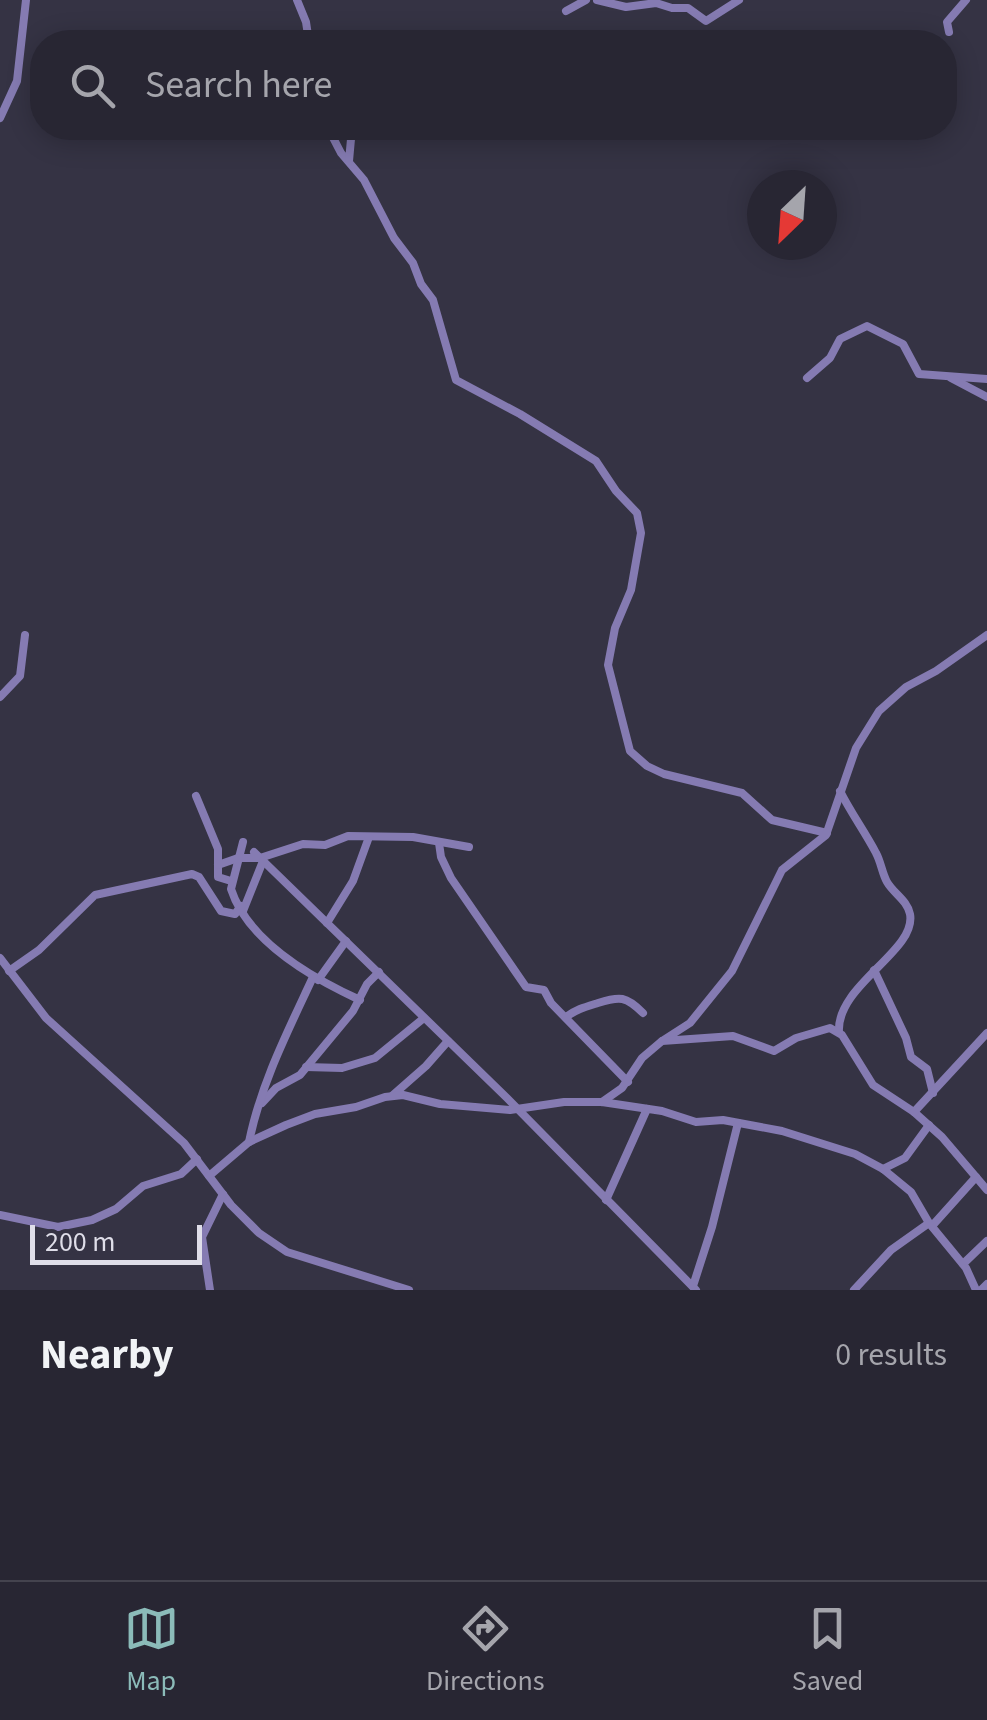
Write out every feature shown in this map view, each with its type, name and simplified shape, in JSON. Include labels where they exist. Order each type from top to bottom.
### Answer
[{"type":"street","points":[[0,118],[18,76],[26,0]]},
{"type":"street","points":[[296,0],[307,30]]},
{"type":"street","points":[[566,11],[586,0]]},
{"type":"street","points":[[597,0],[633,8],[656,3],[688,8],[706,22],[739,0]]},
{"type":"street","points":[[949,30],[947,22],[966,0]]},
{"type":"street","points":[[336,140],[364,180],[434,303],[456,380],[594,460],[638,513],[641,533],[631,590],[616,628],[608,665],[630,751],[655,770],[742,793],[772,820],[827,833]]},
{"type":"street","points":[[349,161],[351,140]]},
{"type":"street","points":[[808,378],[830,358],[840,339],[866,326],[904,344],[919,374],[987,379]]},
{"type":"street","points":[[948,376],[987,397]]},
{"type":"street","points":[[0,697],[20,676],[26,635]]},
{"type":"street","points":[[602,1102],[628,1082],[642,1058],[689,1024],[734,968],[782,870],[827,833],[856,748],[881,708],[906,687],[987,635]]},
{"type":"street","points":[[662,1042],[733,1036],[774,1050],[826,1027],[906,934],[909,912],[887,882],[878,856],[840,791]]},
{"type":"street","points":[[196,796],[216,843],[220,879],[231,881]]},
{"type":"street","points":[[218,865],[303,844],[323,845],[345,836],[413,837],[469,847]]},
{"type":"street","points":[[328,923],[352,881],[369,836]]},
{"type":"street","points":[[244,842],[231,881],[232,893],[242,908],[263,936],[315,978],[360,1000]]},
{"type":"street","points":[[440,843],[441,857],[450,875],[520,980],[528,988],[542,989],[551,1004],[628,1082]]},
{"type":"street","points":[[9,971],[39,950],[84,904],[101,893],[192,874],[203,882],[220,911],[235,914],[242,908],[259,857]]},
{"type":"street","points":[[259,857],[695,1288],[738,1123]]},
{"type":"street","points":[[250,1142],[271,1065],[315,978],[346,941]]},
{"type":"street","points":[[0,958],[50,1022],[184,1143],[259,1234],[287,1252],[409,1290]]},
{"type":"street","points":[[874,970],[911,1057],[928,1070],[932,1093]]},
{"type":"street","points":[[262,1103],[276,1088],[300,1075],[379,972]]},
{"type":"street","points":[[566,1017],[583,1006],[618,996],[643,1013]]},
{"type":"street","points":[[839,1032],[842,1012]]},
{"type":"street","points":[[306,1067],[342,1068],[374,1058],[424,1018]]},
{"type":"street","points":[[826,1027],[839,1032],[874,1085],[928,1124],[987,1190]]},
{"type":"street","points":[[914,1112],[986,1036]]},
{"type":"street","points":[[208,1176],[250,1142],[315,1114],[393,1095],[448,1042]]},
{"type":"street","points":[[393,1095],[440,1104],[517,1110],[564,1102],[602,1102],[696,1122],[738,1123],[827,1144],[883,1169],[912,1192],[978,1290],[987,1284]]},
{"type":"street","points":[[606,1200],[647,1109]]},
{"type":"street","points":[[883,1169],[906,1158],[928,1124]]},
{"type":"street","points":[[0,1216],[17,1216],[58,1227],[92,1220],[116,1209],[143,1186],[180,1174],[197,1159]]},
{"type":"street","points":[[854,1290],[891,1250],[930,1224],[976,1176]]},
{"type":"street","points":[[210,1290],[202,1237],[223,1194]]},
{"type":"street","points":[[963,1264],[987,1241]]},
{"type":"street","points":[[376,1290],[377,1280]]}]
